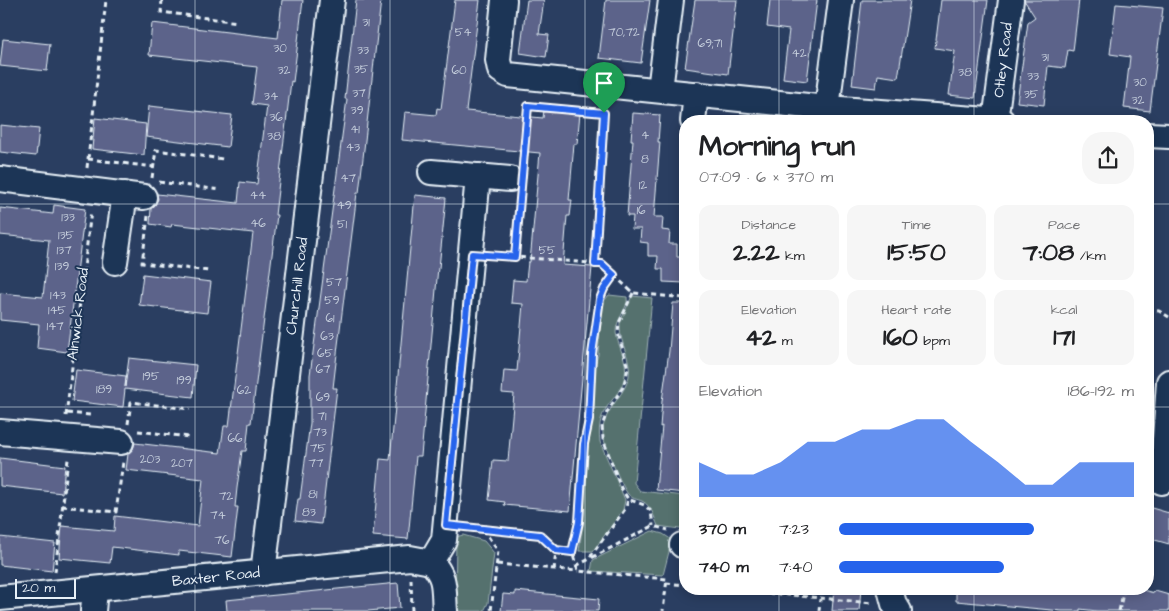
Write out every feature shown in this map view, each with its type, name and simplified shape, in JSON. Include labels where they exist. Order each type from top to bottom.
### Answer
[{"type":"street","name":"Churchill Road","points":[[263,573],[332,0]]},
{"type":"street","points":[[504,0],[497,53],[500,70],[508,75],[827,108],[920,115]]},
{"type":"street","points":[[660,90],[671,0]]},
{"type":"street","points":[[827,108],[841,0]]},
{"type":"street","name":"Otley Road","points":[[1000,115],[1011,0]]},
{"type":"street","points":[[694,115],[696,94]]},
{"type":"street","points":[[431,172],[518,179]]},
{"type":"street","points":[[445,611],[443,578],[439,570],[420,560],[444,540],[478,176]]},
{"type":"street","points":[[0,179],[90,190],[140,191],[115,262]]},
{"type":"street","points":[[1160,482],[1169,382]]},
{"type":"street","points":[[0,432],[68,438],[128,436]]},
{"type":"street","name":"Baxter Road","points":[[0,598],[52,593],[94,600],[263,573],[420,560]]},
{"type":"path","name":"Alnwick Road","points":[[52,593],[70,448],[66,419],[92,200],[86,174],[106,0]]},
{"type":"path","points":[[162,0],[161,12],[238,22]]},
{"type":"path","points":[[591,105],[599,106],[604,113],[595,264]]},
{"type":"path","points":[[515,257],[518,179],[528,106],[604,113]]},
{"type":"path","points":[[156,150],[223,159]]},
{"type":"path","points":[[88,159],[154,167]]},
{"type":"path","points":[[140,191],[221,190]]},
{"type":"path","points":[[472,254],[602,264],[633,293],[679,297]]},
{"type":"path","points":[[142,263],[209,271]]},
{"type":"path","points":[[578,571],[572,552],[579,522],[584,444],[589,420],[592,354],[600,299],[604,289],[614,275]]},
{"type":"path","points":[[633,293],[619,323],[618,333],[628,368],[623,387],[607,412],[602,426],[602,439],[621,488],[628,499],[644,505],[651,511],[653,526]]},
{"type":"path","points":[[1154,311],[1159,311],[1169,317]]},
{"type":"path","points":[[131,402],[190,409]]},
{"type":"path","points":[[128,436],[189,437]]},
{"type":"path","points":[[590,557],[626,508],[628,499]]},
{"type":"path","points":[[62,506],[116,512]]},
{"type":"path","points":[[446,525],[540,535],[556,550],[572,552]]},
{"type":"path","points":[[576,566],[590,557],[653,526]]},
{"type":"path","points":[[653,526],[679,540]]},
{"type":"path","points":[[483,529],[498,551],[492,611]]},
{"type":"path","points":[[554,570],[556,550]]},
{"type":"path","points":[[412,611],[420,560]]},
{"type":"path","points":[[496,564],[667,579],[663,611]]},
{"type":"path","points":[[666,583],[679,584]]},
{"type":"path","points":[[790,595],[820,599],[894,601]]},
{"type":"path","points":[[1119,611],[1123,595]]},
{"type":"path","points":[[819,611],[820,599]]},
{"type":"green space","points":[[609,295],[627,297],[626,306],[616,328],[626,370],[618,392],[604,411],[601,419],[599,429],[600,442],[625,500],[623,510],[593,551],[579,551],[591,422],[592,373],[598,355],[601,310],[604,301]]},
{"type":"green space","points":[[632,296],[652,298],[634,483],[640,491],[679,495],[679,529],[658,526],[648,506],[628,494],[606,447],[603,426],[609,411],[627,384],[629,376],[629,364],[622,340],[620,322]]},
{"type":"green space","points":[[652,531],[663,534],[672,540],[663,575],[591,571],[593,560]]},
{"type":"green space","points":[[463,535],[484,541],[494,553],[488,603],[484,611],[455,611],[456,537]]},
{"type":"building","points":[[282,0],[303,0],[293,82],[291,81],[275,215],[277,215],[251,423],[249,423],[246,451],[242,451],[237,488],[235,507],[238,507],[232,557],[179,551],[179,555],[112,547],[110,563],[59,558],[62,526],[114,531],[115,516],[198,526],[203,479],[126,470],[128,454],[133,449],[135,443],[220,453],[224,426],[229,426],[253,233],[172,224],[171,227],[150,224],[151,208],[158,199],[157,194],[238,203],[240,182],[257,184],[267,106],[252,104],[257,67],[149,55],[152,23],[278,38]]},
{"type":"building","points":[[356,0],[381,0],[359,193],[357,193],[333,388],[337,388],[321,524],[295,521],[298,499],[300,499],[310,423],[310,375],[347,99],[345,99]]},
{"type":"building","points":[[455,0],[480,0],[466,111],[543,118],[544,110],[580,113],[577,144],[574,144],[569,200],[572,200],[570,216],[567,216],[563,265],[592,267],[570,511],[504,505],[505,502],[489,500],[493,460],[508,461],[514,394],[502,393],[504,370],[517,371],[523,304],[511,303],[513,280],[526,281],[528,262],[530,262],[540,153],[402,140],[405,112],[436,115],[437,108],[441,109]]},
{"type":"building","points":[[527,0],[544,0],[539,34],[549,35],[546,57],[520,53]]},
{"type":"building","points":[[606,0],[650,0],[641,63],[599,58]]},
{"type":"building","points":[[695,0],[737,0],[728,74],[685,68]]},
{"type":"building","points":[[770,0],[817,0],[807,81],[783,78],[789,30],[767,27]]},
{"type":"building","points":[[862,0],[910,0],[898,78],[878,75],[876,88],[852,85]]},
{"type":"building","points":[[941,0],[988,0],[975,98],[949,95],[955,51],[935,48]]},
{"type":"building","points":[[1024,0],[1079,0],[1073,51],[1068,50],[1065,68],[1048,66],[1044,105],[1017,102],[1028,22],[1035,17]]},
{"type":"building","points":[[1116,4],[1163,8],[1150,111],[1124,108],[1130,57],[1110,54]]},
{"type":"building","points":[[3,39],[50,44],[47,71],[0,66]]},
{"type":"building","points":[[149,106],[232,115],[228,147],[146,137]]},
{"type":"building","points":[[633,113],[660,115],[658,142],[660,142],[654,217],[663,217],[662,230],[670,231],[669,244],[677,244],[679,283],[663,282],[663,269],[657,269],[658,256],[648,256],[648,243],[640,242],[641,229],[632,229],[633,216],[627,216],[633,140],[631,140]]},
{"type":"building","points":[[95,118],[146,124],[144,155],[92,149]]},
{"type":"building","points":[[0,125],[39,129],[36,156],[0,152]]},
{"type":"building","points":[[415,195],[446,198],[421,456],[416,456],[408,539],[373,536],[380,459],[390,460]]},
{"type":"building","points":[[54,205],[85,209],[67,352],[37,348],[39,324],[0,320],[0,293],[43,297],[49,240],[0,235],[0,208],[53,214]]},
{"type":"building","points":[[143,274],[211,282],[207,313],[139,305]]},
{"type":"building","points":[[673,303],[679,303],[679,492],[656,490],[662,426],[660,427],[662,401]]},
{"type":"building","points":[[129,358],[196,365],[193,397],[125,389],[123,407],[72,401],[76,370],[126,376],[125,387]]},
{"type":"building","points":[[0,458],[65,466],[62,493],[0,486]]},
{"type":"building","points":[[1154,509],[1169,513],[1169,544],[1154,540]]},
{"type":"building","points":[[0,537],[55,543],[52,571],[0,565]]},
{"type":"building","points":[[398,583],[400,608],[368,611],[227,611],[226,600]]},
{"type":"building","points":[[515,591],[599,599],[598,611],[501,611],[503,594],[515,595]]},
{"type":"building","points":[[1155,591],[1169,595],[1169,611],[1097,611],[1080,609],[1080,611],[1062,611],[956,601],[956,595],[1154,595]]},
{"type":"building","points":[[833,595],[860,595],[859,611],[832,611]]},
{"type":"route","points":[[528,106],[604,113],[595,264],[602,264],[614,275],[604,289],[600,299],[592,354],[589,420],[584,444],[579,522],[572,552],[556,550],[540,535],[446,525],[472,254],[515,257],[528,106]]}]
